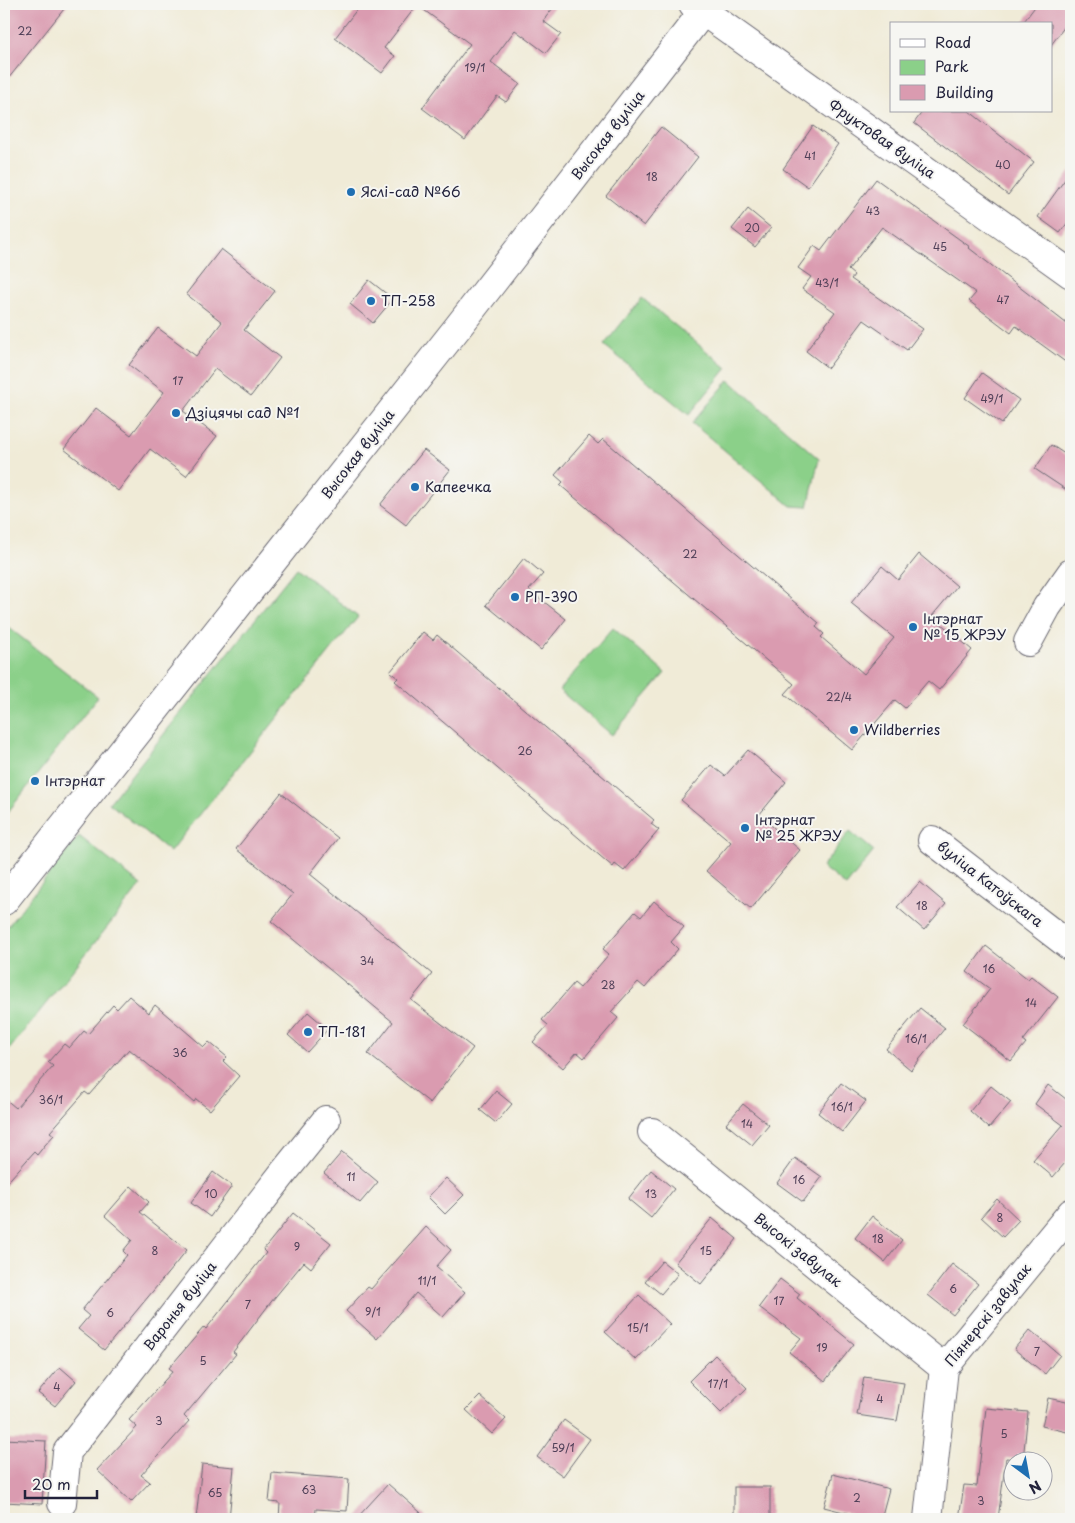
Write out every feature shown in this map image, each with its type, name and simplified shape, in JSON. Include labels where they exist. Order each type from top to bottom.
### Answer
[{"type":"street","name":"Фруктовая вуліца","points":[[702,6],[1071,274]]},
{"type":"street","name":"Высокая вуліца","points":[[4,901],[464,321],[702,6]]},
{"type":"street","points":[[1028,642],[1046,607],[1071,573]]},
{"type":"street","name":"вуліца Катоўскага","points":[[932,840],[1071,947]]},
{"type":"street","name":"Варонья вуліца","points":[[62,1503],[67,1452],[326,1120]]},
{"type":"street","name":"Высокі завулак","points":[[652,1132],[944,1368]]},
{"type":"street","name":"Піянерскі завулак","points":[[928,1519],[944,1368],[1071,1213]]},
{"type":"green space","points":[[642,298],[727,368],[689,415],[604,345]]},
{"type":"green space","points":[[729,380],[819,459],[808,507],[791,506],[692,423]]},
{"type":"green space","points":[[296,568],[358,617],[170,852],[109,803]]},
{"type":"green space","points":[[4,624],[98,697],[4,817]]},
{"type":"green space","points":[[613,628],[665,673],[612,735],[559,690]]},
{"type":"green space","points":[[850,831],[874,851],[846,886],[822,867]]},
{"type":"green space","points":[[79,836],[141,885],[4,1056],[4,931]]},
{"type":"building","points":[[4,4],[68,4],[4,84]]},
{"type":"building","points":[[361,4],[556,4],[543,21],[561,34],[546,53],[515,30],[491,62],[520,84],[506,102],[497,96],[465,140],[422,108],[470,44],[417,5],[384,48],[395,56],[382,73],[335,38]]},
{"type":"building","points":[[1037,4],[1071,4],[1071,18],[1052,44],[1052,22],[1024,22]]},
{"type":"building","points":[[922,112],[970,112],[1034,162],[1008,195],[914,123]]},
{"type":"building","points":[[813,126],[838,144],[808,187],[783,169]]},
{"type":"building","points":[[661,127],[698,157],[644,226],[606,196]]},
{"type":"building","points":[[1071,171],[1071,218],[1060,233],[1038,217]]},
{"type":"building","points":[[876,179],[970,247],[1071,327],[1071,366],[1016,326],[1011,333],[969,301],[976,293],[882,227],[848,270],[854,275],[851,279],[923,329],[907,350],[864,320],[828,368],[806,351],[835,312],[802,289],[811,277],[798,268],[814,246],[821,251]]},
{"type":"building","points":[[748,209],[771,228],[755,247],[732,229]]},
{"type":"building","points":[[221,249],[275,291],[244,330],[280,358],[251,396],[215,369],[183,411],[217,436],[186,476],[150,449],[118,491],[64,449],[96,408],[131,435],[164,392],[129,365],[158,328],[196,356],[222,322],[186,294]]},
{"type":"building","name":"ТП-258","points":[[369,280],[393,299],[373,323],[350,304]]},
{"type":"building","points":[[982,373],[1019,400],[1002,424],[965,398]]},
{"type":"building","points":[[589,436],[598,444],[603,439],[819,623],[816,627],[824,634],[821,637],[864,674],[894,638],[851,603],[882,566],[898,580],[919,554],[957,586],[932,616],[972,650],[939,690],[928,681],[905,708],[895,700],[852,750],[785,694],[794,684],[560,485],[563,482],[555,475]]},
{"type":"building","points":[[1051,445],[1071,458],[1071,493],[1035,469]]},
{"type":"building","name":"Капеечка","points":[[424,450],[450,470],[406,525],[380,505]]},
{"type":"building","name":"РП-390","points":[[524,558],[543,574],[529,590],[566,619],[541,650],[486,605]]},
{"type":"building","points":[[423,632],[433,640],[437,635],[654,820],[651,824],[659,830],[624,871],[615,864],[613,867],[395,681],[398,678],[390,672]]},
{"type":"building","name":"Інтэрнат № 25 ЖРЭУ","points":[[748,750],[786,782],[759,815],[800,850],[751,909],[706,871],[731,842],[681,800],[711,765],[725,776]]},
{"type":"building","points":[[281,793],[338,838],[310,874],[432,974],[411,1000],[473,1048],[430,1103],[368,1054],[393,1022],[271,921],[293,894],[236,849]]},
{"type":"building","points":[[920,882],[946,904],[924,930],[897,907]]},
{"type":"building","points":[[654,901],[684,927],[671,942],[678,949],[645,988],[638,982],[611,1012],[618,1018],[584,1058],[577,1052],[563,1068],[533,1042],[548,1025],[542,1020],[574,983],[580,988],[609,954],[603,949],[635,912],[641,917]]},
{"type":"building","points":[[986,946],[1028,979],[1031,976],[1058,997],[1023,1041],[1026,1043],[1011,1061],[963,1024],[990,989],[967,972]]},
{"type":"building","points":[[129,996],[149,1013],[155,1005],[204,1047],[209,1042],[227,1057],[223,1061],[239,1076],[210,1110],[196,1099],[194,1102],[129,1049],[89,1095],[85,1092],[50,1132],[54,1135],[37,1155],[34,1152],[4,1186],[4,1098],[16,1108],[53,1066],[48,1062],[64,1044],[69,1048],[84,1031],[88,1034],[113,1005],[117,1009]]},
{"type":"building","points":[[920,1008],[945,1028],[911,1070],[886,1049]]},
{"type":"building","name":"ТП-181","points":[[308,1012],[328,1029],[307,1052],[288,1035]]},
{"type":"building","points":[[841,1083],[866,1101],[842,1132],[818,1113]]},
{"type":"building","points":[[1048,1085],[1071,1103],[1071,1156],[1053,1177],[1033,1160],[1063,1125],[1035,1104]]},
{"type":"building","points":[[991,1086],[1011,1102],[989,1128],[970,1111]]},
{"type":"building","points":[[496,1091],[512,1104],[496,1123],[480,1110]]},
{"type":"building","points":[[743,1104],[769,1125],[752,1145],[726,1124]]},
{"type":"building","points":[[342,1152],[378,1182],[360,1203],[324,1173]]},
{"type":"building","points":[[795,1158],[822,1177],[803,1202],[777,1183]]},
{"type":"building","points":[[651,1170],[674,1189],[651,1218],[628,1199]]},
{"type":"building","points":[[213,1172],[232,1186],[210,1217],[191,1203]]},
{"type":"building","points":[[446,1178],[464,1195],[445,1214],[428,1197]]},
{"type":"building","points":[[131,1186],[149,1202],[140,1212],[187,1250],[104,1350],[78,1329],[89,1316],[82,1310],[127,1255],[123,1251],[132,1240],[105,1216]]},
{"type":"building","points":[[997,1199],[1019,1220],[1003,1237],[981,1217]]},
{"type":"building","points":[[293,1213],[331,1243],[311,1268],[304,1262],[271,1302],[233,1352],[236,1354],[184,1416],[189,1421],[141,1475],[150,1482],[131,1502],[97,1470],[137,1427],[129,1420],[173,1371],[169,1368],[204,1327],[206,1329],[266,1253],[263,1250]]},
{"type":"building","points":[[872,1216],[902,1240],[885,1262],[855,1238]]},
{"type":"building","points":[[712,1218],[737,1239],[701,1284],[675,1263]]},
{"type":"building","points":[[426,1227],[451,1250],[436,1267],[465,1292],[443,1317],[416,1293],[377,1339],[346,1311],[368,1287],[371,1289]]},
{"type":"building","points":[[662,1261],[678,1274],[661,1294],[645,1281]]},
{"type":"building","points":[[952,1264],[978,1284],[953,1315],[928,1295]]},
{"type":"building","points":[[780,1279],[800,1294],[797,1298],[854,1344],[825,1381],[789,1352],[801,1338],[759,1307]]},
{"type":"building","points":[[639,1295],[670,1324],[636,1360],[605,1332]]},
{"type":"building","points":[[1030,1330],[1060,1355],[1045,1374],[1014,1349]]},
{"type":"building","points":[[715,1355],[747,1388],[721,1413],[689,1381]]},
{"type":"building","points":[[60,1367],[76,1381],[55,1406],[38,1393]]},
{"type":"building","points":[[864,1377],[904,1383],[897,1421],[857,1415]]},
{"type":"building","points":[[480,1396],[506,1419],[492,1434],[466,1410]]},
{"type":"building","points":[[1048,1398],[1071,1403],[1071,1433],[1042,1426]]},
{"type":"building","points":[[986,1408],[1028,1412],[1024,1450],[1002,1450],[1002,1488],[998,1519],[959,1519],[964,1485],[977,1486]]},
{"type":"building","points":[[564,1420],[590,1439],[563,1476],[537,1457]]},
{"type":"building","points":[[4,1439],[46,1441],[42,1504],[4,1502]]},
{"type":"building","points":[[202,1464],[234,1467],[229,1519],[196,1519]]},
{"type":"building","points":[[272,1473],[349,1479],[347,1511],[316,1509],[315,1519],[279,1519],[280,1503],[269,1502]]},
{"type":"building","points":[[833,1474],[889,1489],[881,1519],[871,1519],[824,1507]]},
{"type":"building","points":[[388,1484],[428,1519],[356,1519]]},
{"type":"building","points":[[734,1487],[770,1487],[770,1519],[734,1519]]},
{"type":"place","name":"Яслі-сад №66","points":[[351,192]]},
{"type":"place","name":"ТП-258","points":[[371,301]]},
{"type":"place","name":"Дзіцячы сад №1","points":[[176,413]]},
{"type":"place","name":"Капеечка","points":[[415,487]]},
{"type":"place","name":"РП-390","points":[[515,597]]},
{"type":"place","name":"Інтэрнат № 15 ЖРЭУ","points":[[913,627]]},
{"type":"place","name":"Wildberries","points":[[854,730]]},
{"type":"place","name":"Інтэрнат","points":[[35,781]]},
{"type":"place","name":"Інтэрнат № 25 ЖРЭУ","points":[[745,828]]},
{"type":"place","name":"ТП-181","points":[[308,1032]]}]
